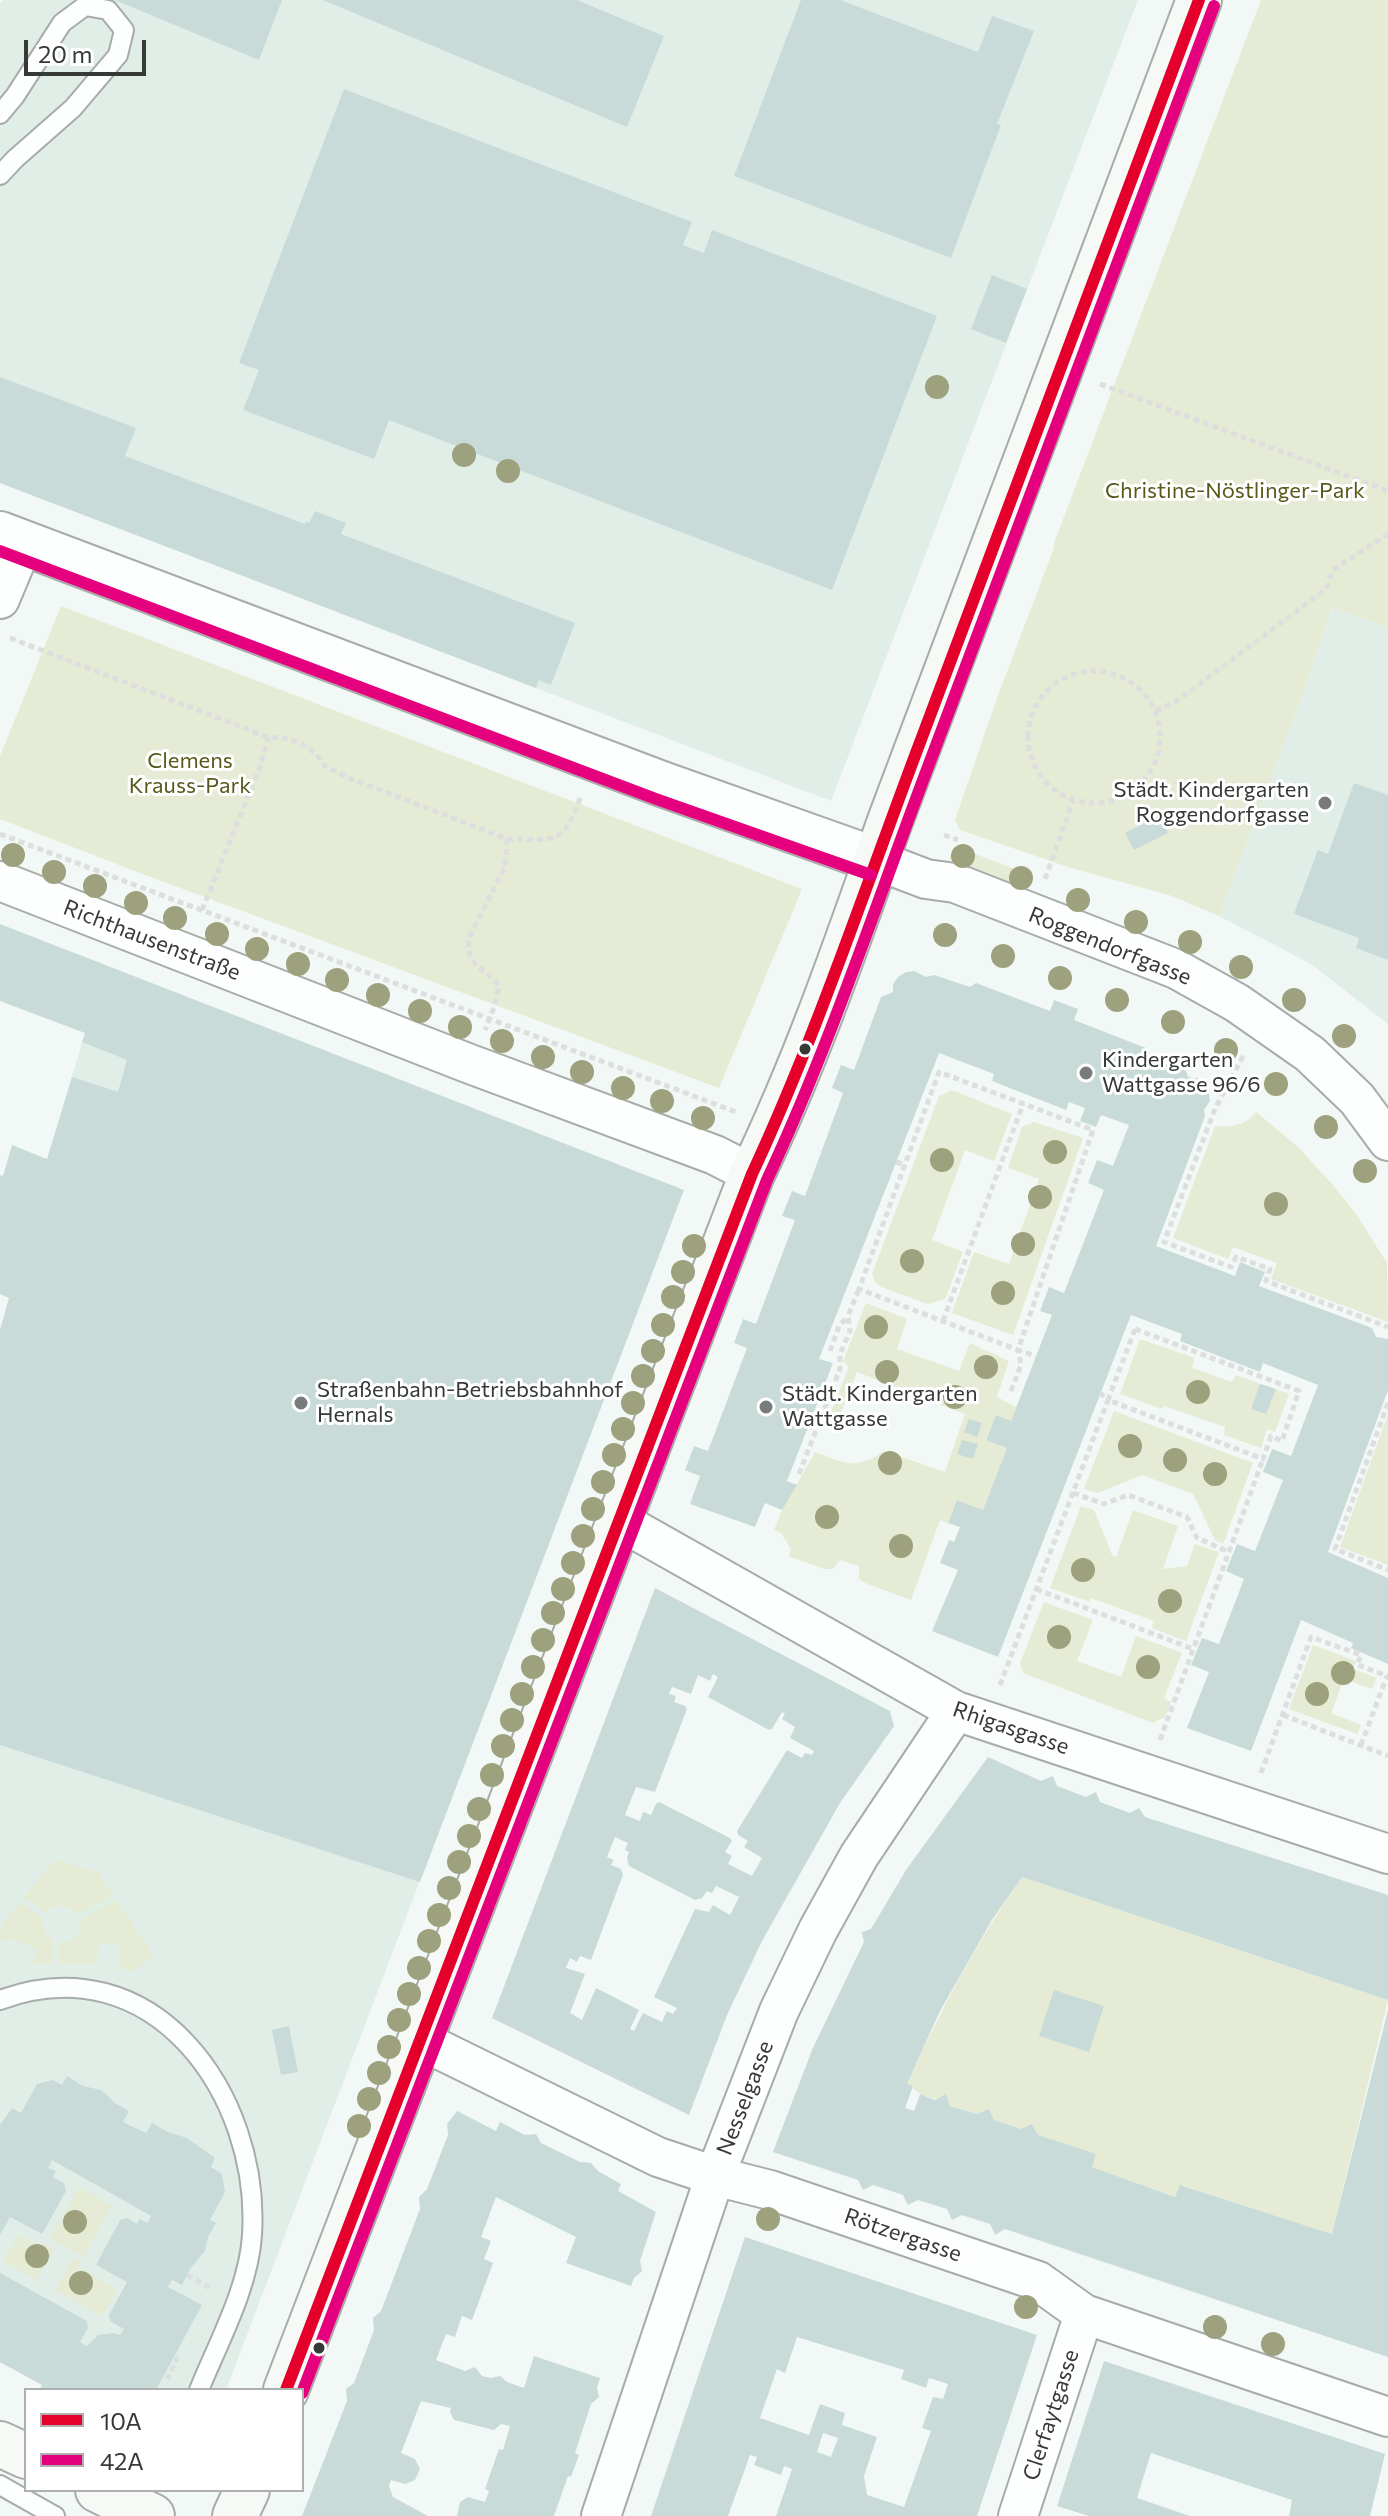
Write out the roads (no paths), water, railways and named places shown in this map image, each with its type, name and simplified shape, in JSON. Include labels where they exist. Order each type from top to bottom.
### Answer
[{"type":"main road","points":[[287,2388],[752,1174],[774,1127],[858,915],[1199,0]]},
{"type":"main road","points":[[0,2444],[24,2455]]},
{"type":"main road","points":[[105,2492],[157,2506]]},
{"type":"main road","points":[[235,2516],[246,2492]]},
{"type":"street","points":[[0,599],[12,539],[599,760],[876,860]]},
{"type":"street","name":"Roggendorfgasse","points":[[876,860],[926,879],[955,883],[1176,969],[1263,1020],[1310,1054],[1348,1090],[1388,1141]]},
{"type":"street","name":"Richthausenstraße","points":[[0,881],[470,1064],[715,1155],[752,1174]]},
{"type":"street","name":"Rhigasgasse","points":[[618,1520],[971,1716],[1388,1854]]},
{"type":"street","name":"Nesselgasse","points":[[601,2516],[715,2176],[779,2011],[818,1930],[859,1856],[971,1716]]},
{"type":"street","name":"Rötzergasse","points":[[422,2041],[658,2157],[770,2190],[1038,2281],[1084,2314],[1388,2417]]},
{"type":"street","name":"Clerfaytgasse","points":[[1018,2516],[1084,2314]]},
{"type":"lane","points":[[0,114],[62,23],[85,6],[108,10],[124,30],[118,55],[73,108],[0,175]]},
{"type":"lane","points":[[0,2000],[45,1988],[82,1988],[117,1995],[138,2004],[172,2029],[191,2048],[222,2091],[249,2173],[252,2236],[243,2280],[200,2388]]},
{"type":"lane","points":[[0,2485],[55,2516]]},
{"type":"lane","points":[[157,2506],[165,2516]]},
{"type":"place","name":"Städt. Kindergarten Roggendorfgasse","points":[[1325,803]]},
{"type":"place","name":"Kindergarten Wattgasse 96/6","points":[[1086,1073]]},
{"type":"place","name":"Straßenbahn-Betriebsbahnhof Hernals","points":[[301,1403]]},
{"type":"place","name":"Städt. Kindergarten Wattgasse","points":[[766,1407]]},
{"type":"park label","name":"Christine-Nöstlinger-Park","points":[[1235,491]]},
{"type":"park label","name":"Clemens Krauss-Park","points":[[190,774]]}]
